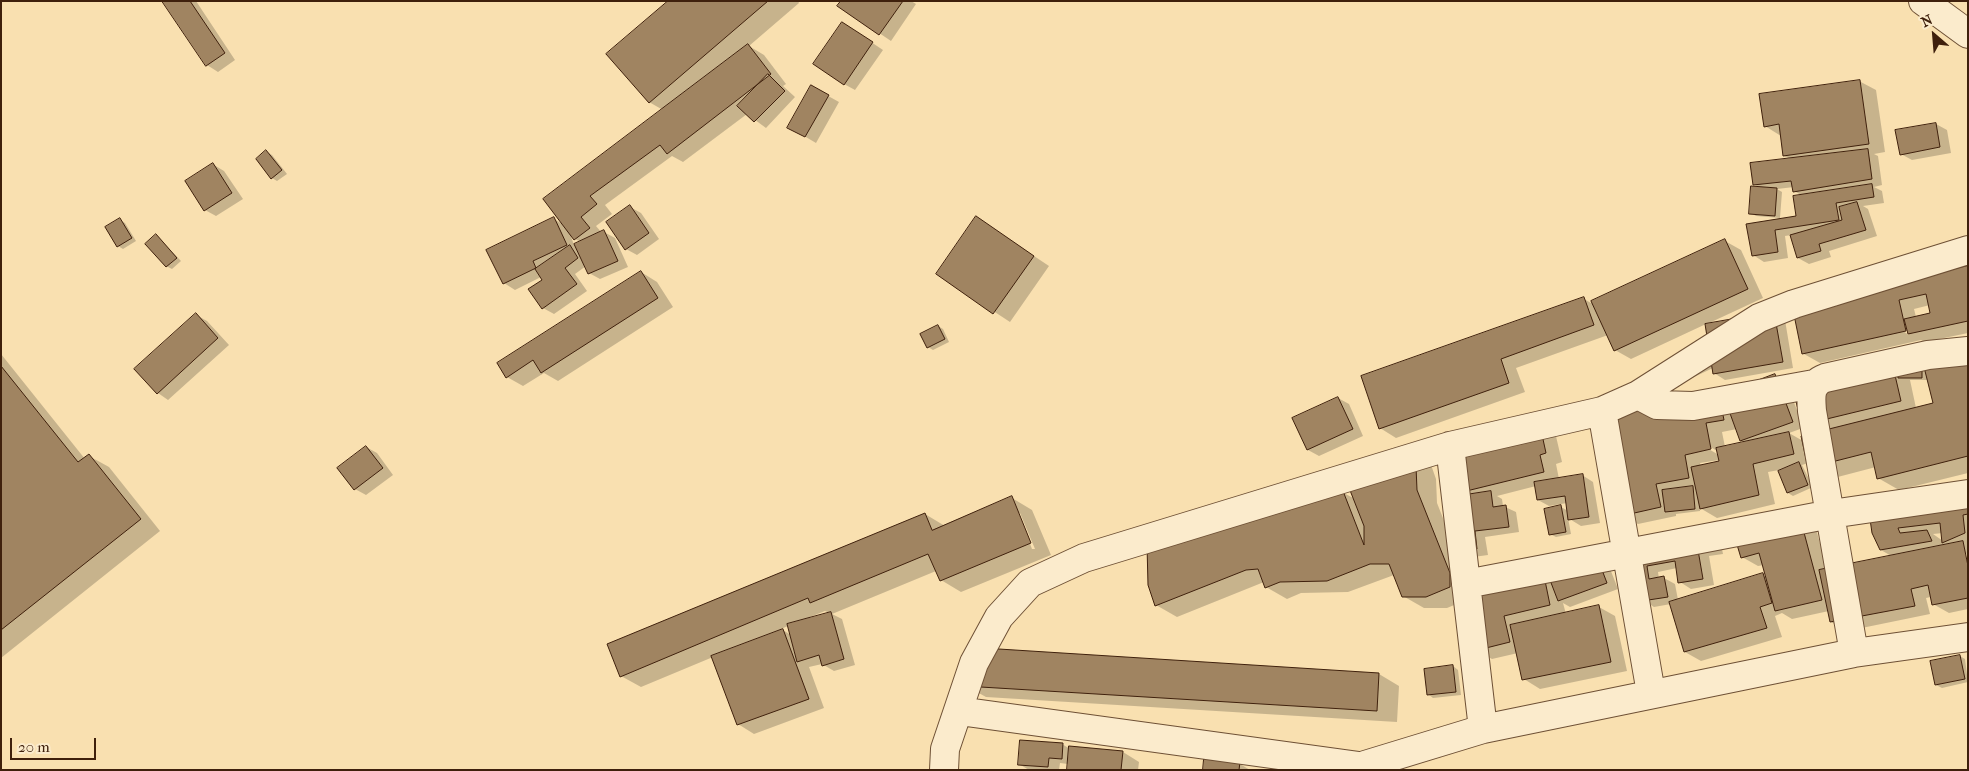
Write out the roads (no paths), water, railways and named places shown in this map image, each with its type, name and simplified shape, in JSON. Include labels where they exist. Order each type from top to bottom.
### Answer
[{"type":"street","points":[[1923,1],[1968,34]]},
{"type":"street","points":[[944,770],[945,749],[974,663],[995,625],[1030,583],[1084,558],[1450,446],[1602,411],[1638,396],[1759,318],[1794,304],[1968,250]]},
{"type":"street","points":[[1638,396],[1657,405],[1693,406],[1814,384],[1825,378],[1919,357],[1968,351]]},
{"type":"street","points":[[1814,384],[1812,390],[1812,411],[1854,653]]},
{"type":"street","points":[[1602,411],[1651,693]]},
{"type":"street","points":[[1450,446],[1483,729]]},
{"type":"street","points":[[1466,584],[1831,514],[1968,494]]},
{"type":"street","points":[[959,711],[1375,767],[1483,729],[1651,693],[1854,653],[1968,637]]}]
